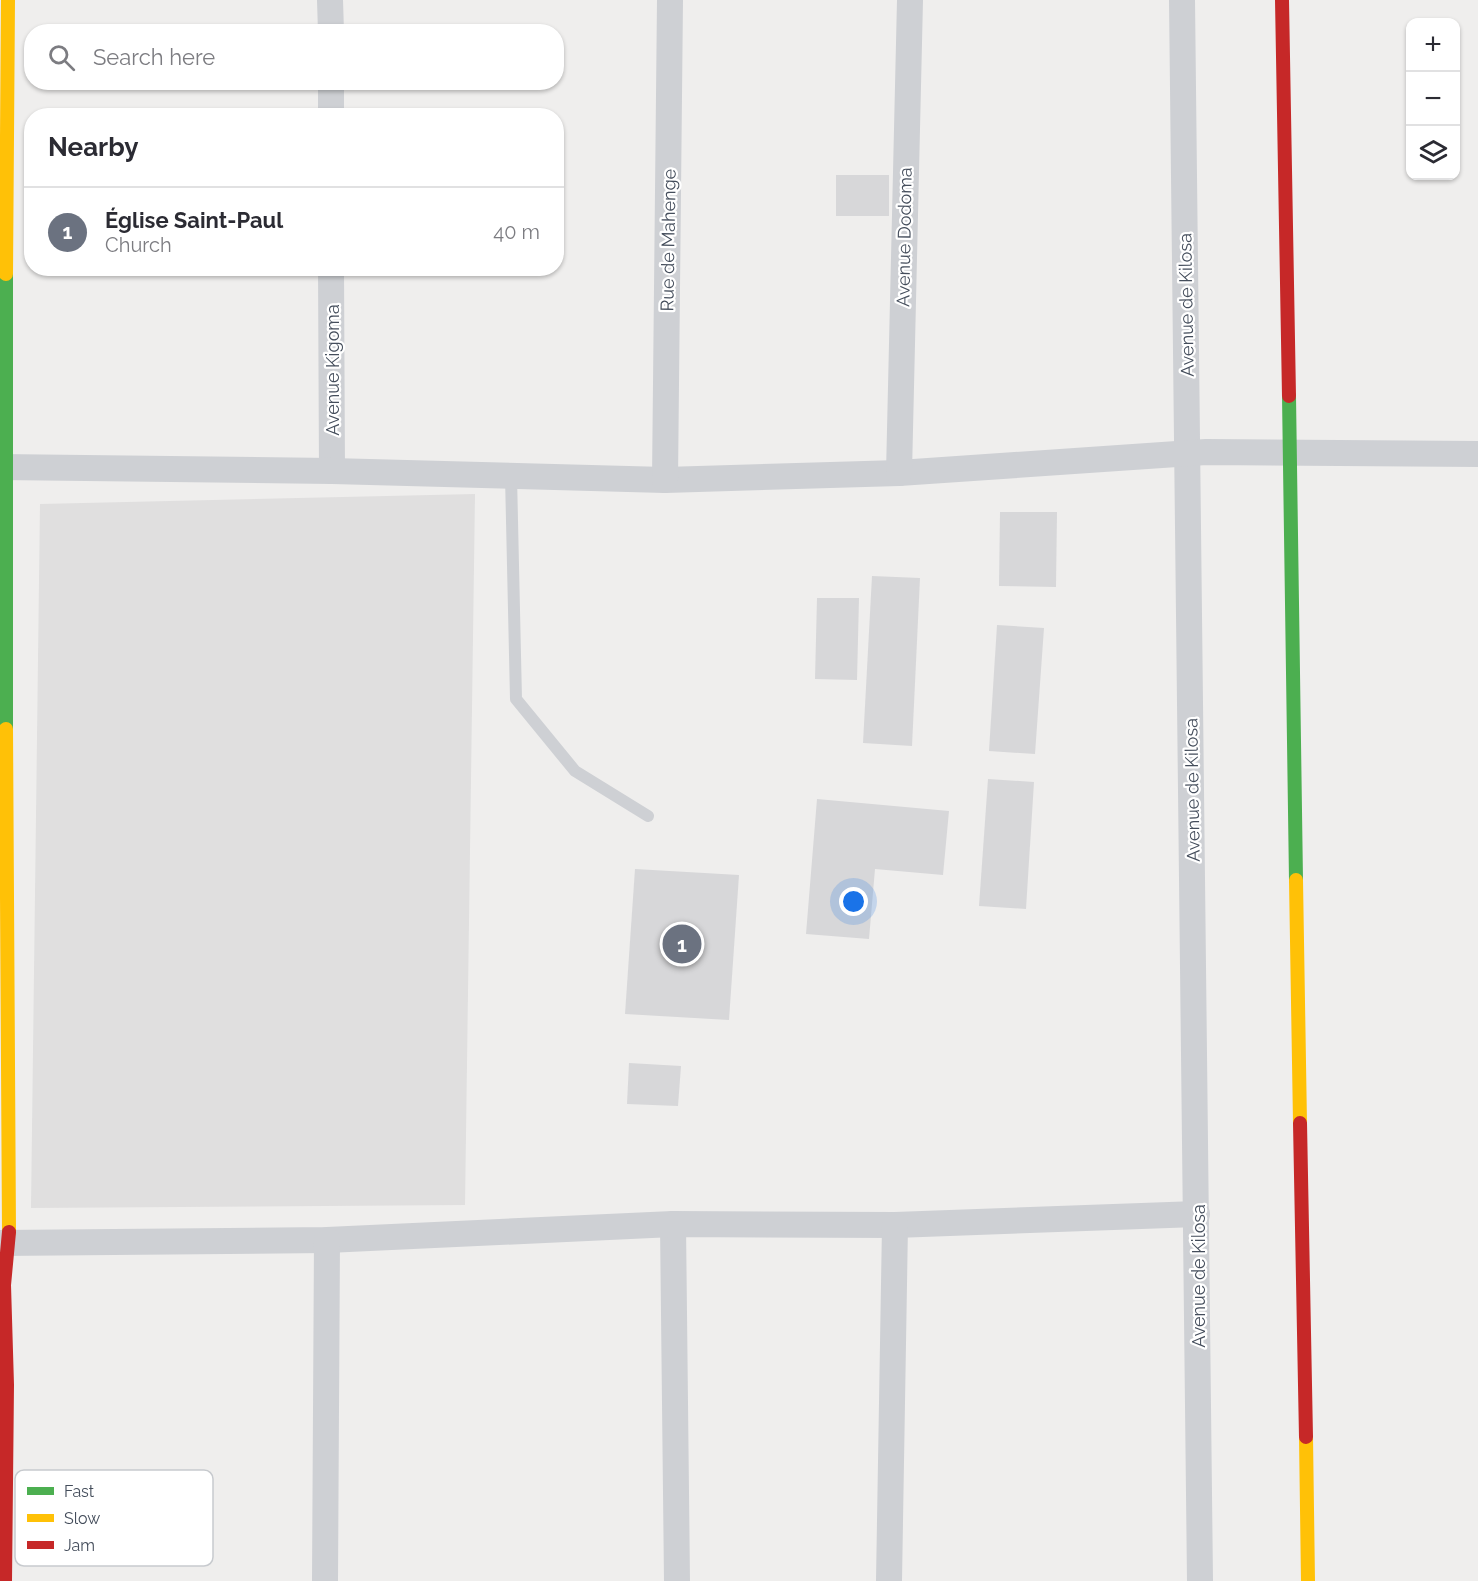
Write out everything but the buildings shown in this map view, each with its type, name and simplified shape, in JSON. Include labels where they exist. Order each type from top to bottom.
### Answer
[{"type":"street","points":[[5,1581],[7,1354],[2,1289],[5,1257],[3,467],[8,0]]},
{"type":"street","points":[[330,0],[331,24]]},
{"type":"street","name":"Rue de Mahenge","points":[[665,480],[670,0]]},
{"type":"street","name":"Avenue Dodoma","points":[[899,473],[910,0]]},
{"type":"street","name":"Avenue de Kilosa","points":[[1182,0],[1200,1581]]},
{"type":"street","points":[[1282,0],[1308,1581]]},
{"type":"street","points":[[331,90],[331,108]]},
{"type":"street","name":"Avenue Kigoma","points":[[331,276],[332,471]]},
{"type":"street","points":[[3,467],[332,471],[665,480],[899,473],[1206,452],[1478,454]]},
{"type":"street","points":[[4,1243],[327,1240],[673,1224],[895,1225],[1197,1214]]},
{"type":"street","points":[[673,1224],[676,1581]]},
{"type":"street","points":[[889,1581],[895,1225]]},
{"type":"street","points":[[325,1581],[327,1240]]},
{"type":"lane","points":[[511,476],[516,699],[575,771],[648,816]]},
{"type":"shaded area","points":[[475,494],[465,1205],[31,1208],[40,504]]},
{"type":"traffic: fast","points":[[6,274],[6,729]]},
{"type":"traffic: fast","points":[[1289,396],[1296,880]]},
{"type":"traffic: slow","points":[[6,274],[8,0]]},
{"type":"traffic: slow","points":[[6,729],[9,1232]]},
{"type":"traffic: slow","points":[[1296,880],[1300,1123]]},
{"type":"traffic: slow","points":[[1306,1437],[1308,1581]]},
{"type":"traffic: jam","points":[[1282,0],[1289,396]]},
{"type":"traffic: jam","points":[[1300,1123],[1306,1437]]},
{"type":"traffic: jam","points":[[5,1581],[7,1385],[4,1285],[9,1232]]},
{"type":"place","name":"Église Saint-Paul","points":[[682,944]]}]
